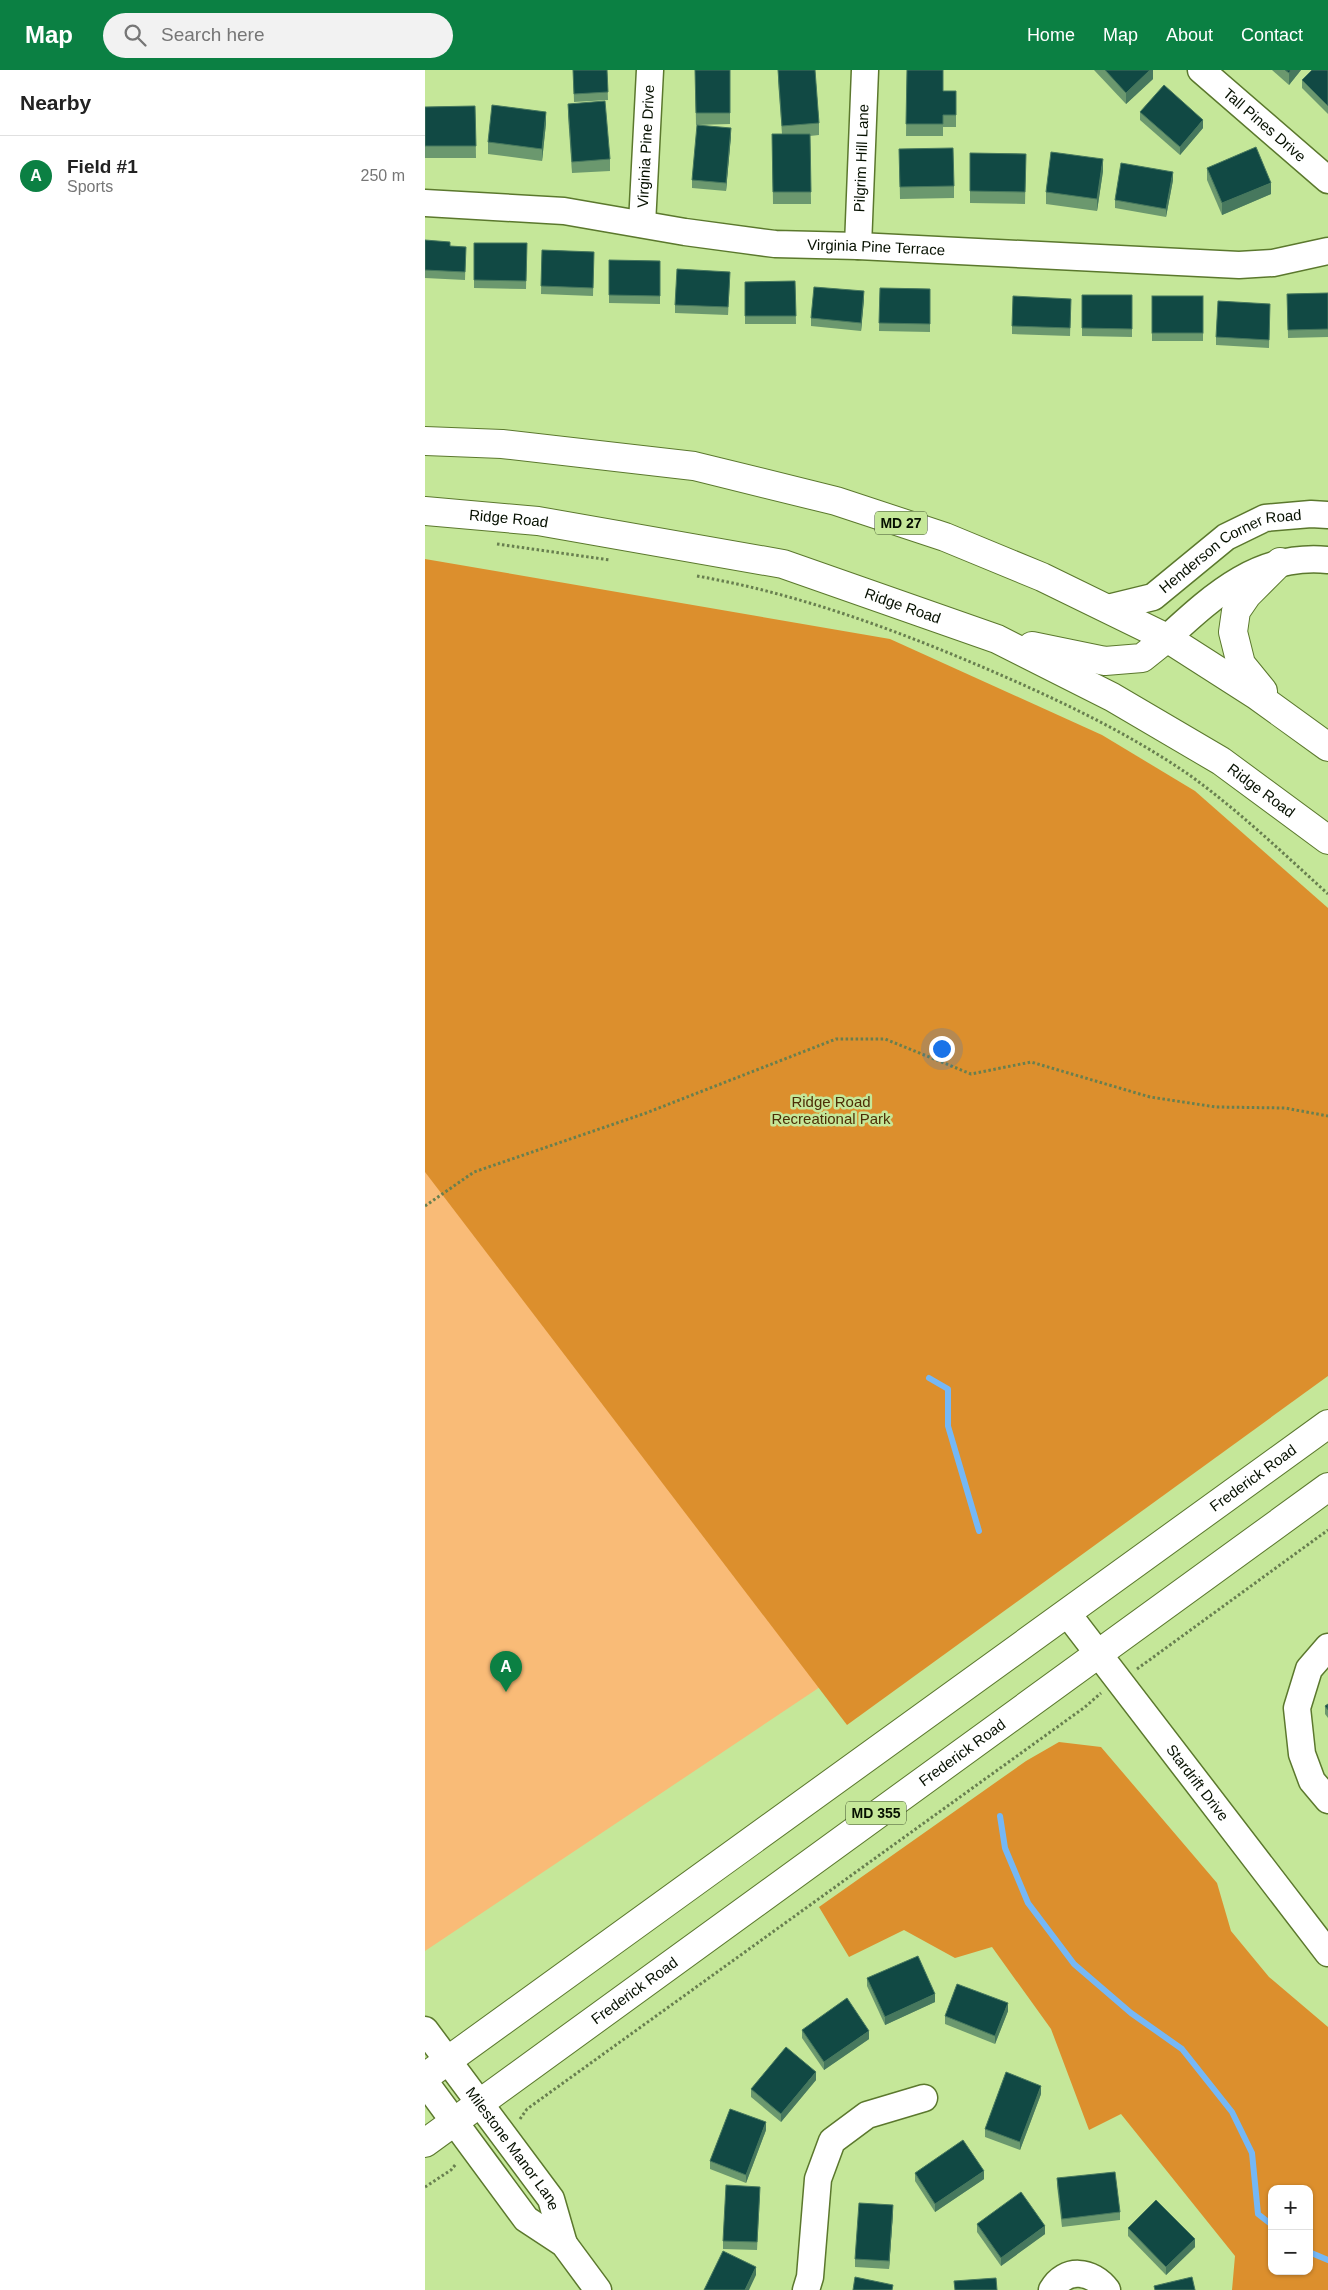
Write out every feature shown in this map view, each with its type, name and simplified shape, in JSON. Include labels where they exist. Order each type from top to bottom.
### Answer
[{"type":"main road","name":"MD 27","points":[[425,441],[502,444],[704,468],[836,501],[945,537],[1042,577],[1167,638],[1279,712],[1328,747]]},
{"type":"main road","name":"Ridge Road","points":[[425,511],[538,522],[783,564],[997,639],[1112,697],[1221,761],[1328,840]]},
{"type":"main road","points":[[1279,712],[1241,664],[1233,632],[1236,611],[1280,562]]},
{"type":"main road","points":[[997,639],[1105,661],[1142,658],[1167,638]]},
{"type":"main road","name":"Frederick Road","points":[[425,2077],[1328,1424]]},
{"type":"main road","name":"Frederick Road","points":[[425,2143],[1328,1486]]},
{"type":"street","name":"Virginia Pine Drive","points":[[642,224],[650,70]]},
{"type":"street","name":"Pilgrim Hill Lane","points":[[858,246],[865,70]]},
{"type":"street","name":"Tall Pines Drive","points":[[1201,70],[1328,180]]},
{"type":"street","name":"Virginia Pine Terrace","points":[[425,203],[563,211],[775,244],[858,246],[1239,265],[1273,263],[1328,251]]},
{"type":"street","name":"Henderson Corner Road","points":[[1108,608],[1153,597],[1226,537],[1265,518],[1311,514],[1328,515]]},
{"type":"street","name":"Henderson Corner Road","points":[[1167,638],[1226,586],[1280,562],[1328,560]]},
{"type":"street","name":"Stardrift Drive","points":[[1067,1613],[1325,1945]]},
{"type":"street","points":[[1328,1647],[1309,1669],[1297,1708],[1302,1754],[1312,1781],[1328,1800]]},
{"type":"street","name":"Milestone Manor Lane","points":[[425,2030],[551,2199],[564,2244]]},
{"type":"street","name":"Milestone Manor Lane","points":[[425,2082],[526,2218],[564,2244],[598,2290]]},
{"type":"street","points":[[806,2290],[810,2277],[818,2179],[832,2142],[867,2114],[924,2098]]},
{"type":"street","points":[[1052,2290],[1063,2277],[1083,2273],[1101,2282],[1107,2290]]},
{"type":"path","points":[[492,543],[617,561]]},
{"type":"path","points":[[693,575],[731,582],[847,614],[927,643],[1032,689],[1115,730],[1187,774],[1256,828],[1328,894]]},
{"type":"path","points":[[425,1206],[473,1172],[646,1113],[837,1039],[885,1039],[971,1074],[1031,1062],[1150,1097],[1216,1107],[1285,1108],[1328,1116]]},
{"type":"path","points":[[1149,1661],[1328,1530]]},
{"type":"path","points":[[499,2129],[521,2119],[527,2109],[624,2037],[1085,1707],[1091,1699]]},
{"type":"path","points":[[425,2187],[451,2170],[474,2148]]},
{"type":"shaded area","points":[[425,603],[1121,1486],[425,1951]]},
{"type":"green space","name":"Ridge Road Recreational Park","points":[[425,559],[890,639],[1102,735],[1195,791],[1328,908],[1328,1376],[847,1725],[425,1172]]},
{"type":"green space","points":[[1059,1742],[1101,1747],[1217,1883],[1231,1931],[1269,1977],[1328,2027],[1328,2290],[1232,2290],[1235,2256],[1121,2114],[1089,2130],[1051,2029],[992,1947],[955,1958],[904,1930],[849,1957],[819,1907],[1026,1761]]},
{"type":"building","points":[[573,70],[607,70],[608,92],[574,94]]},
{"type":"building","points":[[695,70],[730,70],[730,113],[696,113]]},
{"type":"building","points":[[778,70],[815,70],[819,123],[782,126]]},
{"type":"building","points":[[907,70],[943,70],[943,91],[956,91],[956,115],[943,115],[943,124],[906,124]]},
{"type":"building","points":[[1105,70],[1150,70],[1126,93]]},
{"type":"building","points":[[1312,70],[1328,70],[1328,106],[1302,80]]},
{"type":"building","points":[[1164,85],[1203,120],[1180,147],[1140,112]]},
{"type":"building","points":[[605,101],[610,159],[572,162],[568,104]]},
{"type":"building","points":[[492,105],[546,112],[542,149],[488,142]]},
{"type":"building","points":[[475,106],[476,146],[425,146],[425,107]]},
{"type":"building","points":[[697,125],[731,128],[726,183],[692,180]]},
{"type":"building","points":[[772,134],[810,134],[811,192],[773,192]]},
{"type":"building","points":[[1256,147],[1271,183],[1222,203],[1207,168]]},
{"type":"building","points":[[953,148],[954,186],[900,187],[899,149]]},
{"type":"building","points":[[1051,152],[1103,159],[1097,199],[1046,192]]},
{"type":"building","points":[[970,153],[1026,154],[1025,192],[970,191]]},
{"type":"building","points":[[1121,163],[1173,172],[1166,209],[1115,200]]},
{"type":"building","points":[[425,240],[450,242],[450,246],[466,247],[465,272],[425,270]]},
{"type":"building","points":[[474,243],[527,243],[526,281],[474,280]]},
{"type":"building","points":[[542,250],[594,252],[593,288],[541,286]]},
{"type":"building","points":[[609,260],[660,261],[660,296],[609,295]]},
{"type":"building","points":[[677,269],[730,272],[728,307],[675,305]]},
{"type":"building","points":[[795,281],[796,316],[745,316],[745,282]]},
{"type":"building","points":[[814,287],[864,291],[861,323],[811,318]]},
{"type":"building","points":[[880,288],[930,289],[930,324],[879,323]]},
{"type":"building","points":[[1328,293],[1328,329],[1288,330],[1287,294]]},
{"type":"building","points":[[1082,295],[1132,295],[1132,329],[1082,328]]},
{"type":"building","points":[[1013,296],[1071,299],[1070,328],[1012,326]]},
{"type":"building","points":[[1152,296],[1203,296],[1203,333],[1152,333]]},
{"type":"building","points":[[1218,301],[1270,304],[1269,340],[1216,337]]},
{"type":"building","points":[[918,1956],[935,1994],[885,2017],[867,1978]]},
{"type":"building","points":[[957,1984],[1008,2003],[995,2036],[945,2016]]},
{"type":"building","points":[[847,1998],[869,2031],[824,2062],[802,2030]]},
{"type":"building","points":[[786,2047],[816,2072],[781,2114],[751,2089]]},
{"type":"building","points":[[1006,2072],[1041,2086],[1020,2142],[985,2129]]},
{"type":"building","points":[[730,2109],[766,2122],[746,2175],[710,2161]]},
{"type":"building","points":[[963,2140],[984,2171],[935,2204],[915,2173]]},
{"type":"building","points":[[1115,2172],[1120,2212],[1062,2219],[1057,2178]]},
{"type":"building","points":[[726,2185],[760,2187],[757,2242],[723,2241]]},
{"type":"building","points":[[1021,2192],[1045,2226],[1001,2258],[977,2224]]},
{"type":"building","points":[[1156,2200],[1195,2239],[1166,2267],[1128,2228]]},
{"type":"building","points":[[859,2203],[893,2205],[889,2261],[855,2259]]},
{"type":"building","points":[[723,2251],[756,2267],[745,2290],[704,2290]]},
{"type":"building","points":[[855,2277],[893,2285],[892,2290],[853,2290]]},
{"type":"building","points":[[1192,2277],[1195,2290],[1155,2290],[1154,2286]]},
{"type":"building","points":[[996,2278],[997,2290],[955,2290],[954,2281]]},
{"type":"waterway","points":[[929,1378],[948,1389],[948,1426],[979,1531]]},
{"type":"waterway","points":[[1000,1816],[1005,1848],[1028,1903],[1074,1964],[1131,2013],[1182,2049],[1232,2112],[1252,2153],[1258,2214],[1268,2222]]},
{"type":"waterway","points":[[1313,2254],[1328,2260]]},
{"type":"place","name":"Field #1","points":[[506,1692]]}]
